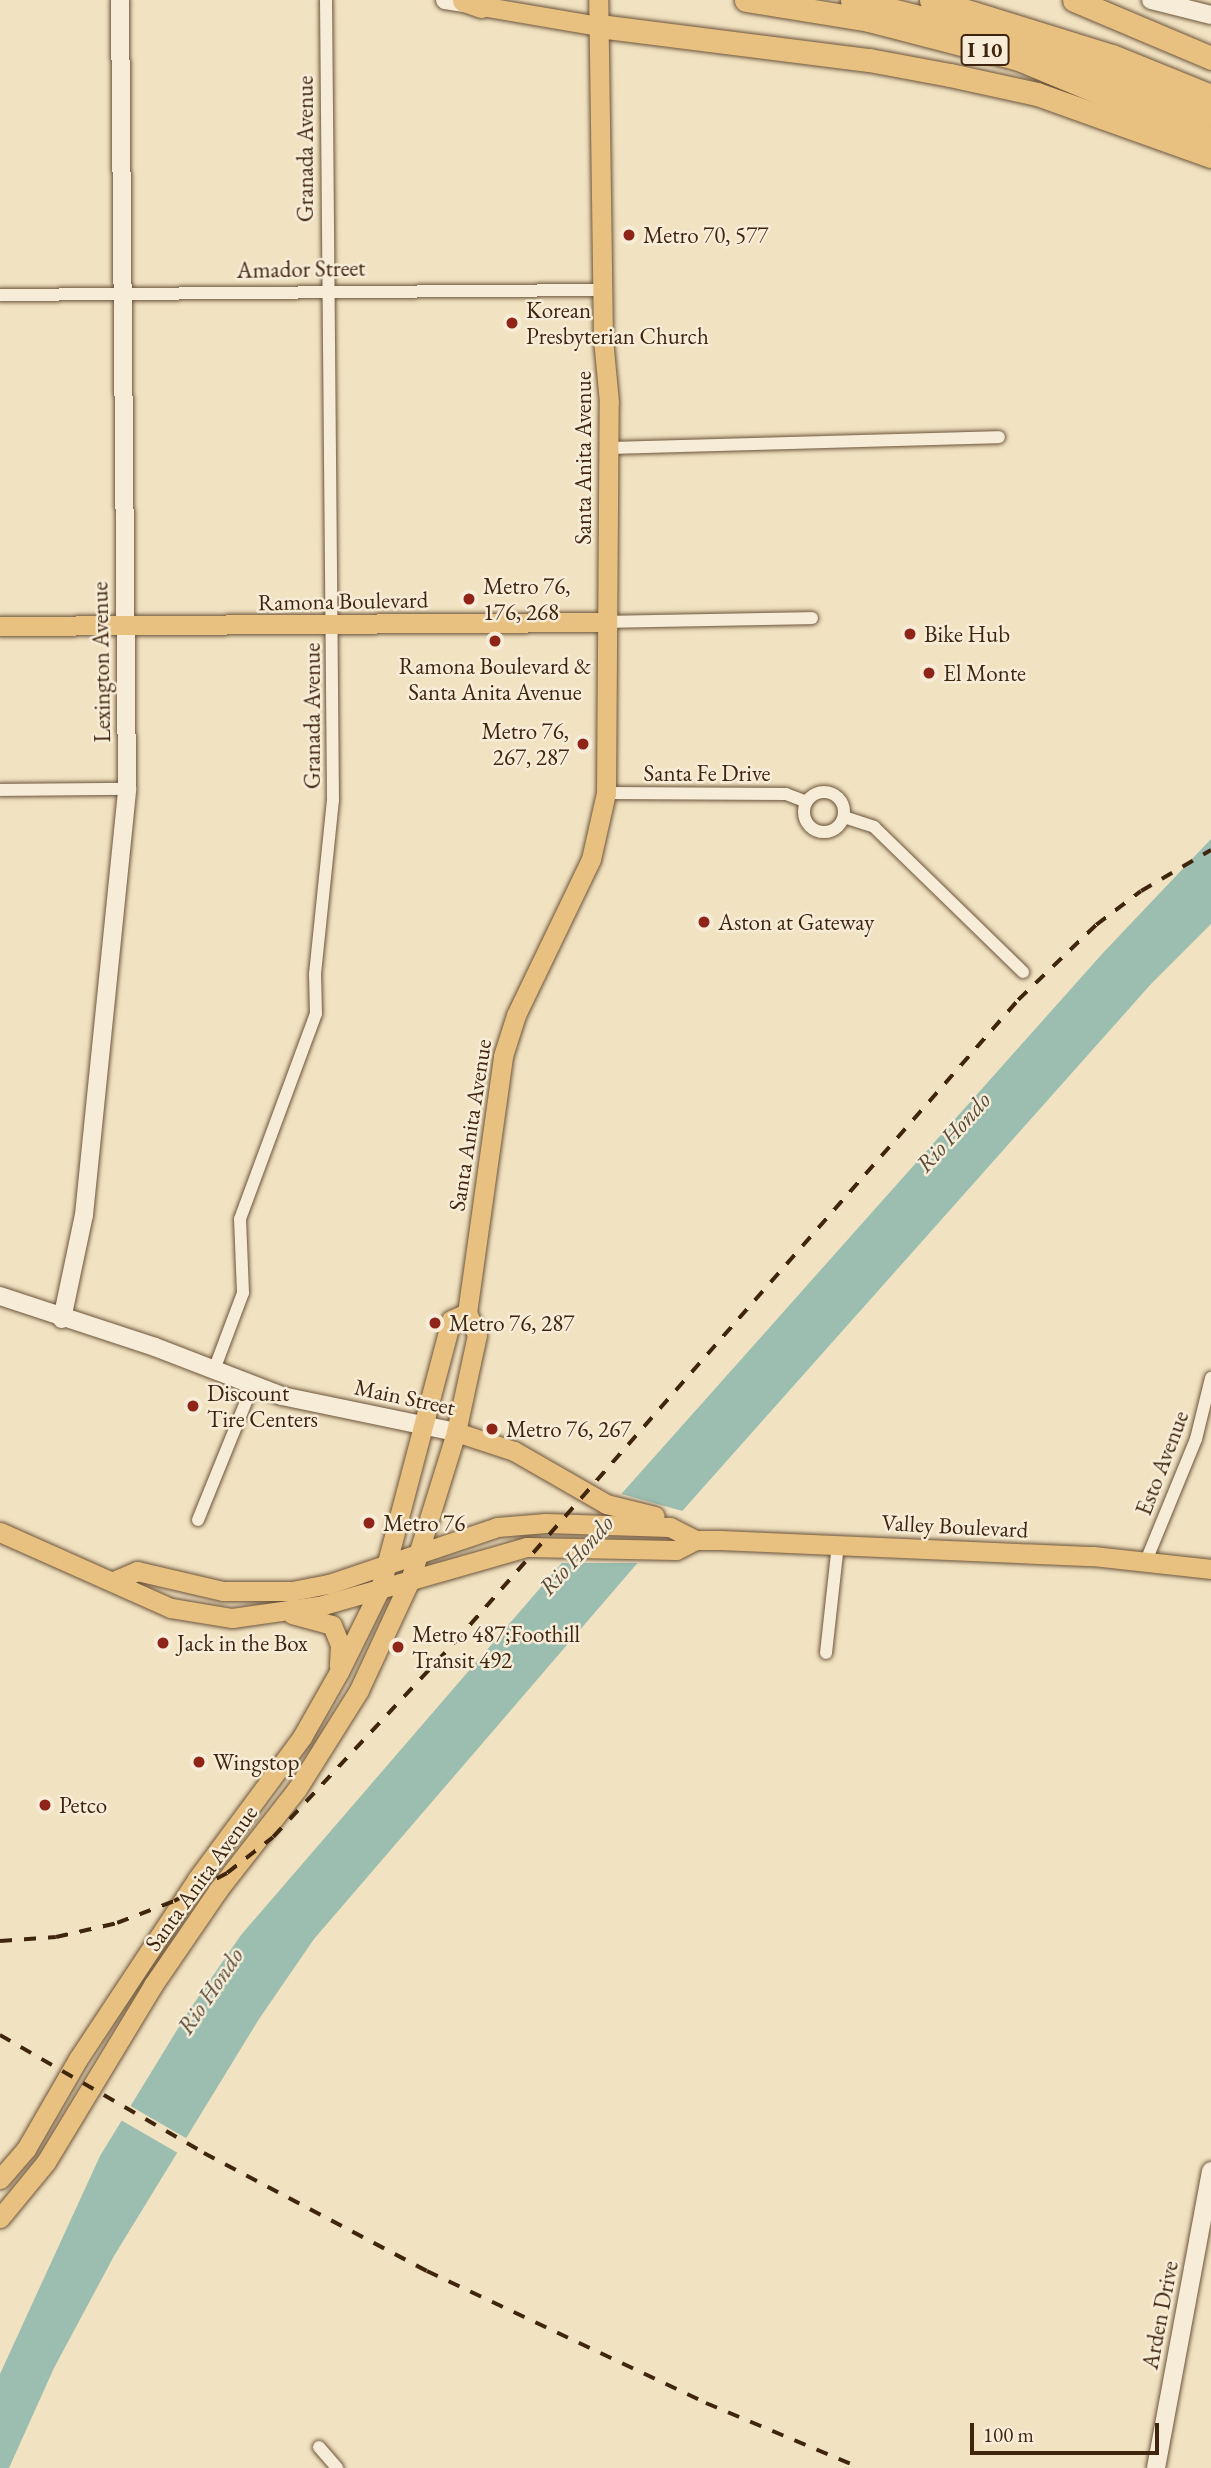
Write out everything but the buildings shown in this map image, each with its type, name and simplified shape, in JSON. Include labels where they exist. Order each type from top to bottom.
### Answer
[{"type":"highway","name":"I 10","points":[[747,0],[869,20],[1019,59],[1211,139]]},
{"type":"highway","points":[[852,0],[1040,48],[1211,115]]},
{"type":"highway","points":[[930,0],[1112,56],[1211,96]]},
{"type":"highway","name":"I 10","points":[[988,0],[1115,40],[1211,83]]},
{"type":"highway","points":[[1074,0],[1211,58]]},
{"type":"highway","points":[[599,26],[869,60],[950,75],[1037,94],[1211,156]]},
{"type":"main road","name":"Santa Anita Avenue","points":[[0,2218],[46,2162],[153,1985],[218,1890],[303,1781],[359,1690],[410,1580],[456,1432],[477,1335],[467,1313],[503,1055],[516,1015],[591,859],[606,793],[607,448],[598,0]]},
{"type":"main road","points":[[472,3],[599,26]]},
{"type":"main road","name":"Ramona Boulevard","points":[[0,626],[332,626],[607,622]]},
{"type":"main road","name":"Santa Anita Avenue","points":[[0,2179],[26,2149],[78,2059],[197,1879],[302,1737],[339,1672],[380,1589],[451,1320],[467,1313]]},
{"type":"main road","name":"Main Street","points":[[456,1432],[514,1451],[574,1488],[606,1504],[660,1517],[670,1527]]},
{"type":"main road","name":"Valley Boulevard","points":[[116,1580],[137,1571],[223,1591],[267,1594],[329,1584],[497,1527],[546,1523],[670,1527],[696,1540],[1146,1561],[1211,1569]]},
{"type":"main road","name":"Valley Boulevard","points":[[0,1532],[116,1580],[172,1608],[232,1618],[287,1613],[527,1547],[676,1550],[696,1540]]},
{"type":"main road","points":[[287,1613],[332,1625],[340,1645],[339,1672]]},
{"type":"main road","points":[[302,1737],[309,1750],[303,1781]]},
{"type":"street","name":"Lexington Avenue","points":[[62,1319],[84,1215],[127,789],[120,294],[120,0]]},
{"type":"street","name":"Granada Avenue","points":[[214,1370],[243,1293],[240,1219],[316,1014],[315,974],[333,800],[326,289],[326,0]]},
{"type":"street","points":[[445,0],[472,3]]},
{"type":"street","points":[[1151,0],[1211,15]]},
{"type":"street","name":"Amador Street","points":[[0,295],[326,289],[602,289]]},
{"type":"street","points":[[607,448],[999,437]]},
{"type":"street","name":"Ramona Boulevard","points":[[607,622],[812,618]]},
{"type":"street","points":[[0,790],[127,789]]},
{"type":"street","name":"Santa Fe Drive","points":[[606,793],[786,793],[807,802]]},
{"type":"street","points":[[816,793],[834,794],[843,804],[844,817],[832,831],[819,832],[805,820],[807,802],[816,793]]},
{"type":"street","points":[[844,817],[874,827],[1023,972]]},
{"type":"street","name":"Main Street","points":[[0,1296],[214,1370],[252,1387],[456,1432]]},
{"type":"street","name":"Esto Avenue","points":[[1146,1561],[1196,1439],[1211,1378]]},
{"type":"street","points":[[198,1520],[252,1387]]},
{"type":"street","points":[[826,1653],[838,1545]]},
{"type":"street","name":"Arden Drive","points":[[1157,2468],[1207,2227],[1211,2171]]},
{"type":"street","points":[[319,2447],[337,2468]]},
{"type":"water","name":"Rio Hondo","points":[[1211,839],[1211,924],[1151,984],[684,1509],[314,1939],[259,2019],[114,2256],[54,2368],[9,2468],[0,2468],[0,2374],[100,2156],[188,2012],[241,1935],[623,1492],[1102,954]]},
{"type":"pier","points":[[618,1493],[686,1512],[642,1563],[557,1563]]},
{"type":"pier","points":[[127,2104],[191,2141],[183,2156],[118,2119]]},
{"type":"railway","points":[[0,1941],[56,1937],[117,1923],[174,1901],[227,1873],[273,1837],[454,1643],[1018,1000],[1096,925],[1141,891],[1211,850]]},
{"type":"railway","points":[[0,2035],[204,2153],[427,2271],[706,2403],[861,2468]]},
{"type":"place","name":"Metro 70, 577","points":[[629,235]]},
{"type":"place","name":"Korean Presbyterian Church","points":[[512,323]]},
{"type":"place","name":"Metro 76, 176, 268","points":[[469,599]]},
{"type":"place","name":"Bike Hub","points":[[910,634]]},
{"type":"place","name":"Ramona Boulevard & Santa Anita Avenue","points":[[495,641]]},
{"type":"place","name":"El Monte","points":[[929,673]]},
{"type":"place","name":"Metro 76, 267, 287","points":[[583,744]]},
{"type":"place","name":"Aston at Gateway","points":[[704,922]]},
{"type":"place","name":"Metro 76, 287","points":[[435,1323]]},
{"type":"place","name":"Discount Tire Centers","points":[[193,1406]]},
{"type":"place","name":"Metro 76, 267","points":[[492,1429]]},
{"type":"place","name":"Metro 76","points":[[369,1523]]},
{"type":"place","name":"Jack in the Box","points":[[163,1643]]},
{"type":"place","name":"Metro 487;Foothill Transit 492","points":[[398,1647]]},
{"type":"place","name":"Wingstop","points":[[199,1762]]},
{"type":"place","name":"Petco","points":[[45,1805]]}]
